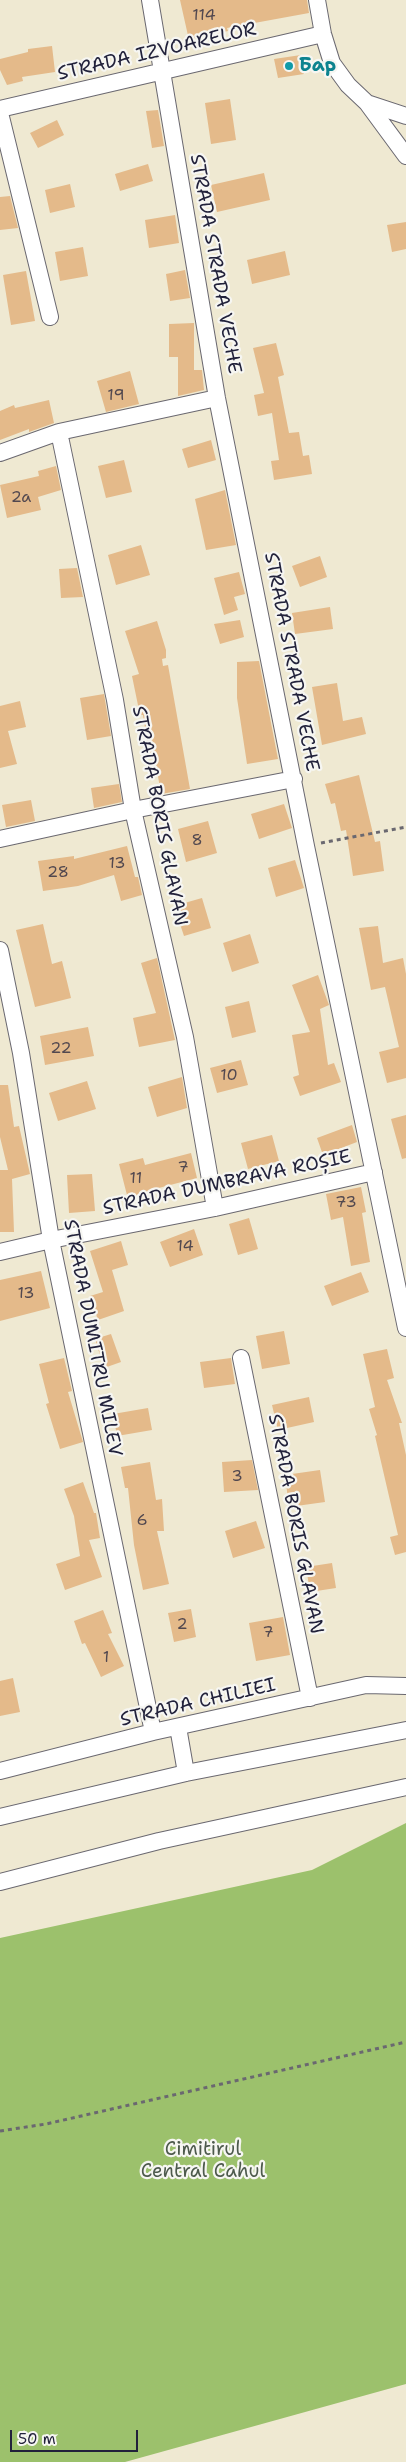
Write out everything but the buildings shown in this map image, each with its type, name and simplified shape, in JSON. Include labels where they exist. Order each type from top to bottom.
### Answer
[{"type":"street","name":"STRADA STRADA VECHE","points":[[150,0],[218,398],[306,846],[406,1328]]},
{"type":"street","points":[[317,0],[322,34],[332,63],[348,85],[367,103],[406,156]]},
{"type":"street","name":"STRADA IZVOARELOR","points":[[0,109],[322,34]]},
{"type":"street","points":[[367,103],[406,116]]},
{"type":"street","points":[[0,113],[50,317]]},
{"type":"street","points":[[0,453],[59,432],[218,398]]},
{"type":"street","name":"STRADA BORIS GLAVAN","points":[[59,432],[115,700],[133,810],[185,1037],[215,1208]]},
{"type":"street","points":[[0,839],[133,810],[294,779]]},
{"type":"street","name":"STRADA DUMITRU MILEV","points":[[0,950],[21,1053],[51,1240],[153,1732]]},
{"type":"street","name":"STRADA DUMBRAVA ROȘIE","points":[[0,1252],[51,1240],[215,1208],[374,1172]]},
{"type":"street","name":"STRADA BORIS GLAVAN","points":[[241,1358],[310,1698]]},
{"type":"street","name":"STRADA CHILIEI","points":[[0,1770],[153,1732],[366,1685],[406,1685]]},
{"type":"street","points":[[178,1727],[186,1773]]},
{"type":"street","points":[[0,1817],[186,1773],[406,1730]]},
{"type":"street","points":[[0,1882],[159,1841],[406,1787]]},
{"type":"path","points":[[306,846],[406,827]]},
{"type":"path","points":[[0,2131],[46,2124],[406,2042]]},
{"type":"green space","name":"Cimitirul Central Cahul","points":[[406,1823],[406,2384],[125,2462],[0,2462],[0,1938],[312,1870]]},
{"type":"place","name":"Бар","points":[[289,66]]}]
